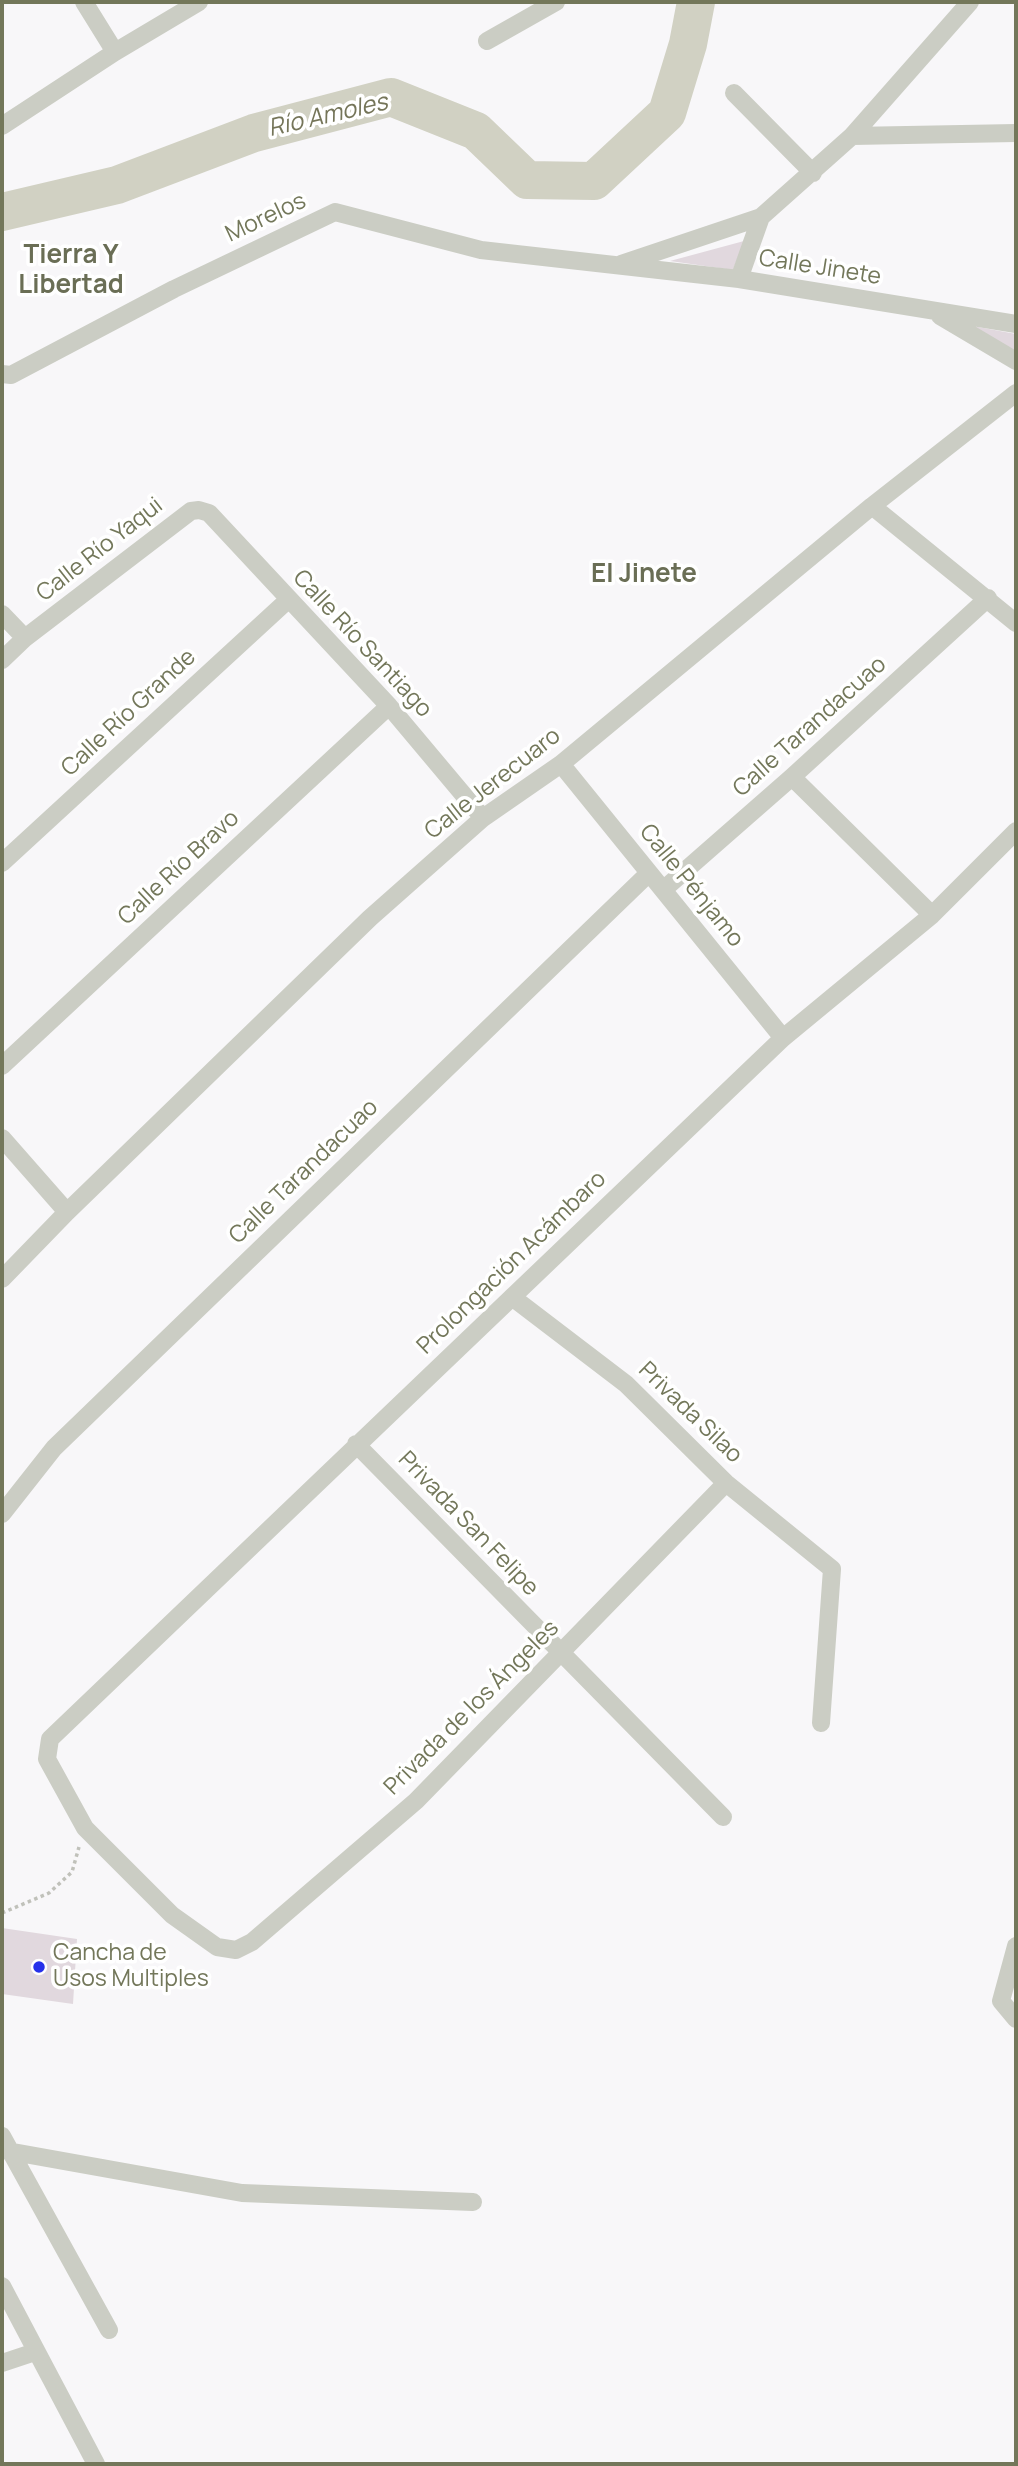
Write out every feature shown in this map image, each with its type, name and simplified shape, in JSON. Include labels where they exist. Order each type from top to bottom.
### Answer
[{"type":"street","points":[[84,2],[115,52]]},
{"type":"street","points":[[2,126],[115,52],[199,2]]},
{"type":"street","points":[[487,41],[556,2]]},
{"type":"street","points":[[615,266],[761,217],[852,136],[970,2]]},
{"type":"street","points":[[734,93],[813,173]]},
{"type":"street","points":[[852,136],[1016,133]]},
{"type":"street","name":"Morelos","points":[[2,374],[11,375],[174,289],[335,212],[481,250],[615,266]]},
{"type":"street","points":[[739,279],[761,217]]},
{"type":"street","name":"Calle Jinete","points":[[615,266],[739,279],[1016,324]]},
{"type":"street","points":[[931,310],[1016,361]]},
{"type":"street","name":"Calle Jerecuaro","points":[[2,1279],[67,1212],[370,918],[483,818],[561,764],[872,506],[1016,393]]},
{"type":"street","points":[[872,506],[1016,623]]},
{"type":"street","name":"Calle Río Santiago","points":[[199,510],[209,513],[389,706],[483,818]]},
{"type":"street","name":"Calle Río Yaqui","points":[[2,660],[25,638],[191,511],[199,510]]},
{"type":"street","name":"Calle Tarandacuao","points":[[663,890],[988,598]]},
{"type":"street","name":"Calle Río Grande","points":[[2,863],[289,599]]},
{"type":"street","points":[[2,614],[25,638]]},
{"type":"street","name":"Calle Río Bravo","points":[[2,1066],[389,706]]},
{"type":"street","name":"Calle Pénjamo","points":[[561,764],[783,1038]]},
{"type":"street","points":[[792,776],[932,915]]},
{"type":"street","name":"Prolongación Acámbaro","points":[[85,1828],[47,1759],[50,1740],[356,1444],[783,1038],[932,915],[1016,831]]},
{"type":"street","name":"Calle Tarandacuao","points":[[2,1514],[54,1448],[649,873]]},
{"type":"street","points":[[2,1138],[67,1212]]},
{"type":"street","name":"Privada Silao","points":[[512,1297],[626,1384],[726,1483],[832,1569],[821,1723]]},
{"type":"street","name":"Privada San Felipe","points":[[356,1444],[723,1817]]},
{"type":"street","name":"Privada de los Ángeles","points":[[85,1828],[172,1915],[217,1947],[236,1950],[251,1942],[416,1801],[726,1483]]},
{"type":"street","points":[[1016,1947],[1002,2001],[1016,2019]]},
{"type":"street","points":[[2,2136],[7,2151],[109,2330]]},
{"type":"street","points":[[7,2151],[242,2193],[472,2203]]},
{"type":"street","points":[[2,2286],[29,2355],[96,2464]]},
{"type":"street","points":[[2,2348],[29,2355]]},
{"type":"street","points":[[2,2363],[29,2355]]},
{"type":"path","points":[[2,1913],[49,1893],[72,1872],[85,1828]]},
{"type":"shaded area","points":[[744,241],[733,270],[670,261]]},
{"type":"shaded area","points":[[973,326],[1016,334],[1016,357]]},
{"type":"shaded area","name":"Cancha de Usos Multiples","points":[[2,1928],[77,1939],[73,2004],[2,1994]]},
{"type":"waterway","name":"Río Amoles","points":[[2,212],[117,185],[254,133],[391,97],[476,131],[527,180],[594,181],[667,113],[688,44],[696,2]]},
{"type":"place","name":"Cancha de Usos Multiples","points":[[39,1967]]},
{"type":"district","name":"Tierra Y Libertad","points":[[71,271]]},
{"type":"district","name":"El Jinete","points":[[644,575]]}]
